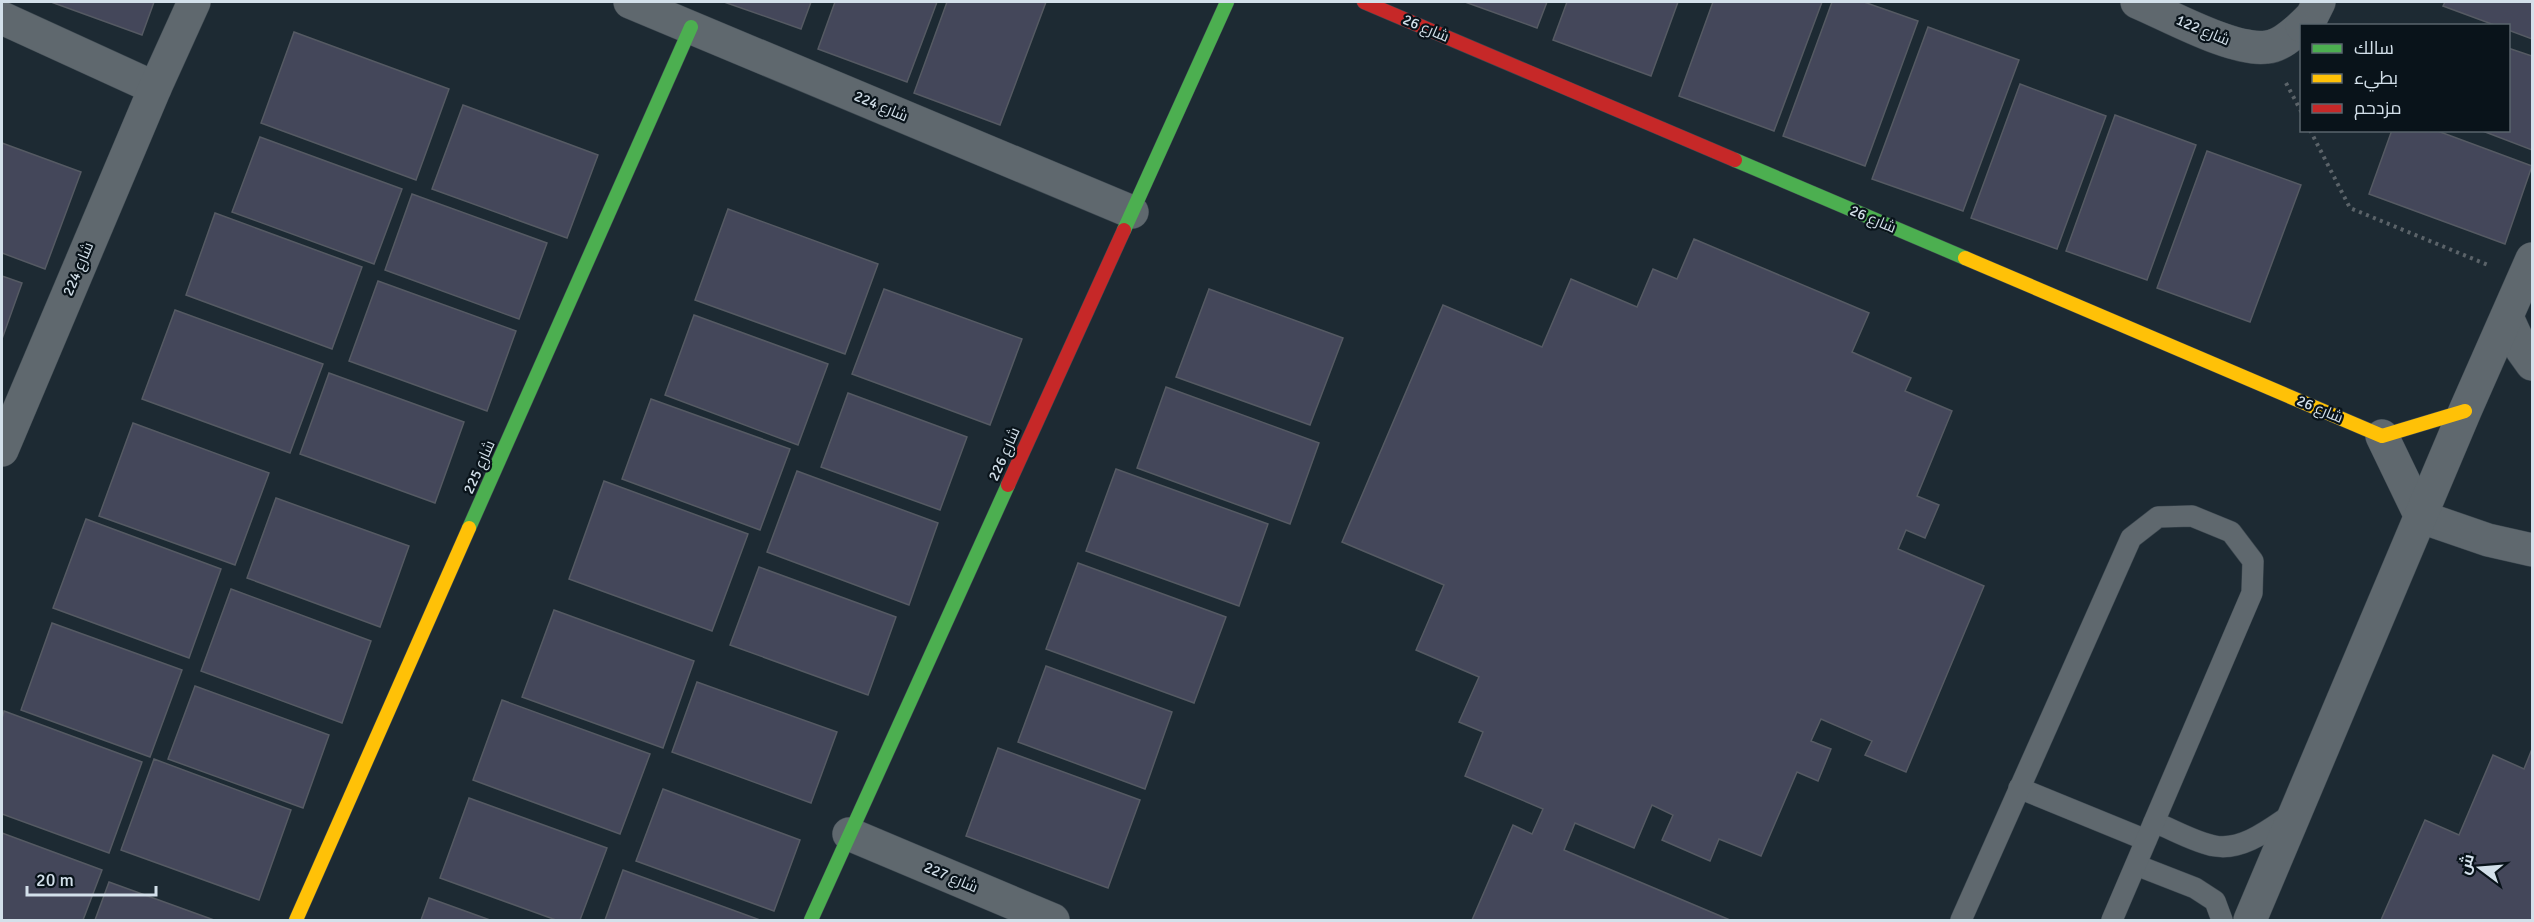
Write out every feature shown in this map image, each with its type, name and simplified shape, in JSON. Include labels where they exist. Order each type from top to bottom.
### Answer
[{"type":"street","name":"شارع 224","points":[[2,450],[155,88],[194,2]]},
{"type":"street","name":"شارع 224","points":[[630,2],[1132,212]]},
{"type":"street","name":"شارع 226","points":[[811,921],[1227,2]]},
{"type":"street","name":"شارع 26","points":[[1364,2],[2382,436]]},
{"type":"street","name":"شارع 122","points":[[2137,2],[2233,43],[2256,47],[2268,48],[2289,38],[2300,28]]},
{"type":"street","name":"شارع 122","points":[[2304,24],[2312,16],[2319,2]]},
{"type":"street","points":[[2,18],[155,88]]},
{"type":"street","name":"شارع 225","points":[[296,921],[691,27]]},
{"type":"street","points":[[2250,921],[2465,411],[2528,270]]},
{"type":"street","points":[[2507,317],[2532,364]]},
{"type":"street","points":[[2465,411],[2382,436],[2421,517],[2488,540],[2532,549]]},
{"type":"street","name":"شارع 227","points":[[849,834],[1053,921]]},
{"type":"lane","points":[[1961,921],[2131,538],[2158,517],[2192,516],[2231,532],[2253,561],[2252,593],[2112,921]]},
{"type":"lane","points":[[2019,788],[2150,831],[2214,846],[2230,846],[2252,839],[2295,812]]},
{"type":"lane","points":[[2136,865],[2195,888],[2215,901],[2222,921]]},
{"type":"path","points":[[2311,132],[2350,208],[2528,270]]},
{"type":"building","points":[[51,2],[154,2],[142,35]]},
{"type":"building","points":[[724,2],[811,2],[801,29]]},
{"type":"building","points":[[835,2],[937,2],[907,82],[818,49]]},
{"type":"building","points":[[947,2],[1046,2],[1000,125],[914,93]]},
{"type":"building","points":[[1465,2],[1547,2],[1537,28]]},
{"type":"building","points":[[1567,2],[1678,2],[1651,76],[1553,40]]},
{"type":"building","points":[[1713,2],[1822,2],[1774,131],[1679,96]]},
{"type":"building","points":[[1832,2],[1864,2],[1918,21],[1865,166],[1783,136]]},
{"type":"building","points":[[2445,2],[2532,2],[2532,39],[2510,31],[2510,24],[2492,24],[2443,6]]},
{"type":"building","points":[[1928,27],[2019,60],[1963,211],[1872,179]]},
{"type":"building","points":[[294,32],[449,89],[416,180],[261,123]]},
{"type":"building","points":[[2510,49],[2532,56],[2532,150],[2485,132],[2510,132]]},
{"type":"building","points":[[2020,84],[2106,116],[2057,249],[1971,218]]},
{"type":"building","points":[[463,105],[598,155],[567,238],[432,189]]},
{"type":"building","points":[[2115,115],[2196,145],[2147,280],[2066,251]]},
{"type":"building","points":[[2391,132],[2440,132],[2532,166],[2505,244],[2369,194]]},
{"type":"building","points":[[260,137],[402,189],[374,264],[232,212]]},
{"type":"building","points":[[2,143],[81,172],[45,269],[2,253]]},
{"type":"building","points":[[2207,151],[2301,185],[2250,322],[2157,288]]},
{"type":"building","points":[[412,194],[547,243],[519,319],[385,270]]},
{"type":"building","points":[[728,209],[878,264],[845,354],[695,300]]},
{"type":"building","points":[[215,213],[362,267],[332,349],[186,295]]},
{"type":"building","points":[[1694,239],[1869,313],[1852,352],[1911,378],[1905,391],[1952,411],[1917,496],[1939,505],[1925,538],[1906,530],[1898,549],[1984,586],[1906,772],[1865,755],[1872,741],[1821,719],[1811,741],[1831,749],[1818,781],[1797,772],[1761,856],[1719,839],[1710,861],[1662,840],[1673,815],[1652,805],[1634,848],[1575,823],[1564,850],[1730,920],[1472,920],[1513,825],[1532,834],[1543,809],[1465,776],[1483,732],[1459,722],[1479,677],[1416,650],[1444,585],[1342,542],[1443,305],[1542,347],[1571,279],[1637,307],[1653,269],[1677,279]]},
{"type":"building","points":[[2,276],[22,283],[2,339]]},
{"type":"building","points":[[378,281],[516,331],[487,411],[349,361]]},
{"type":"building","points":[[884,289],[1022,339],[990,425],[852,374]]},
{"type":"building","points":[[1209,289],[1343,338],[1310,425],[1176,377]]},
{"type":"building","points":[[175,310],[323,364],[290,453],[142,399]]},
{"type":"building","points":[[694,315],[828,364],[798,445],[665,395]]},
{"type":"building","points":[[329,373],[464,422],[435,503],[300,454]]},
{"type":"building","points":[[1166,387],[1319,443],[1290,524],[1137,468]]},
{"type":"building","points":[[848,393],[967,437],[940,510],[821,467]]},
{"type":"building","points":[[651,399],[790,449],[760,530],[622,479]]},
{"type":"building","points":[[133,423],[269,473],[235,565],[99,516]]},
{"type":"building","points":[[1116,469],[1268,524],[1239,606],[1086,551]]},
{"type":"building","points":[[797,471],[938,523],[909,605],[767,552]]},
{"type":"building","points":[[604,481],[748,534],[712,631],[569,579]]},
{"type":"building","points":[[276,498],[409,546],[380,627],[247,578]]},
{"type":"building","points":[[86,519],[221,569],[189,658],[53,608]]},
{"type":"building","points":[[1078,563],[1226,617],[1194,703],[1046,649]]},
{"type":"building","points":[[759,567],[896,617],[868,695],[730,645]]},
{"type":"building","points":[[231,589],[371,641],[342,723],[201,671]]},
{"type":"building","points":[[554,610],[694,661],[663,748],[522,697]]},
{"type":"building","points":[[52,623],[182,670],[150,757],[21,710]]},
{"type":"building","points":[[1046,666],[1172,712],[1145,789],[1018,742]]},
{"type":"building","points":[[697,682],[837,732],[811,803],[672,752]]},
{"type":"building","points":[[195,686],[329,735],[303,808],[168,759]]},
{"type":"building","points":[[502,700],[650,754],[620,834],[473,780]]},
{"type":"building","points":[[4,711],[142,762],[109,853],[2,814],[2,718]]},
{"type":"building","points":[[998,748],[1140,800],[1108,888],[966,836]]},
{"type":"building","points":[[2532,749],[2532,920],[2381,920],[2425,820],[2459,835],[2493,755],[2524,769]]},
{"type":"building","points":[[154,759],[291,810],[259,900],[121,850]]},
{"type":"building","points":[[663,789],[800,840],[774,911],[636,861]]},
{"type":"building","points":[[469,798],[607,848],[580,920],[556,920],[440,878]]},
{"type":"building","points":[[2,833],[102,870],[83,920],[2,920]]},
{"type":"building","points":[[623,870],[760,920],[605,920]]},
{"type":"building","points":[[109,882],[214,920],[95,920]]},
{"type":"building","points":[[429,898],[490,920],[421,920]]},
{"type":"traffic: fast","points":[[1124,230],[1227,2]]},
{"type":"traffic: fast","points":[[469,528],[691,27]]},
{"type":"traffic: fast","points":[[1735,160],[1965,258]]},
{"type":"traffic: fast","points":[[811,920],[1008,485]]},
{"type":"traffic: slow","points":[[1965,258],[2382,436],[2465,411]]},
{"type":"traffic: slow","points":[[296,920],[469,528]]},
{"type":"traffic: jam","points":[[1364,2],[1735,160]]},
{"type":"traffic: jam","points":[[1008,485],[1124,230]]}]
